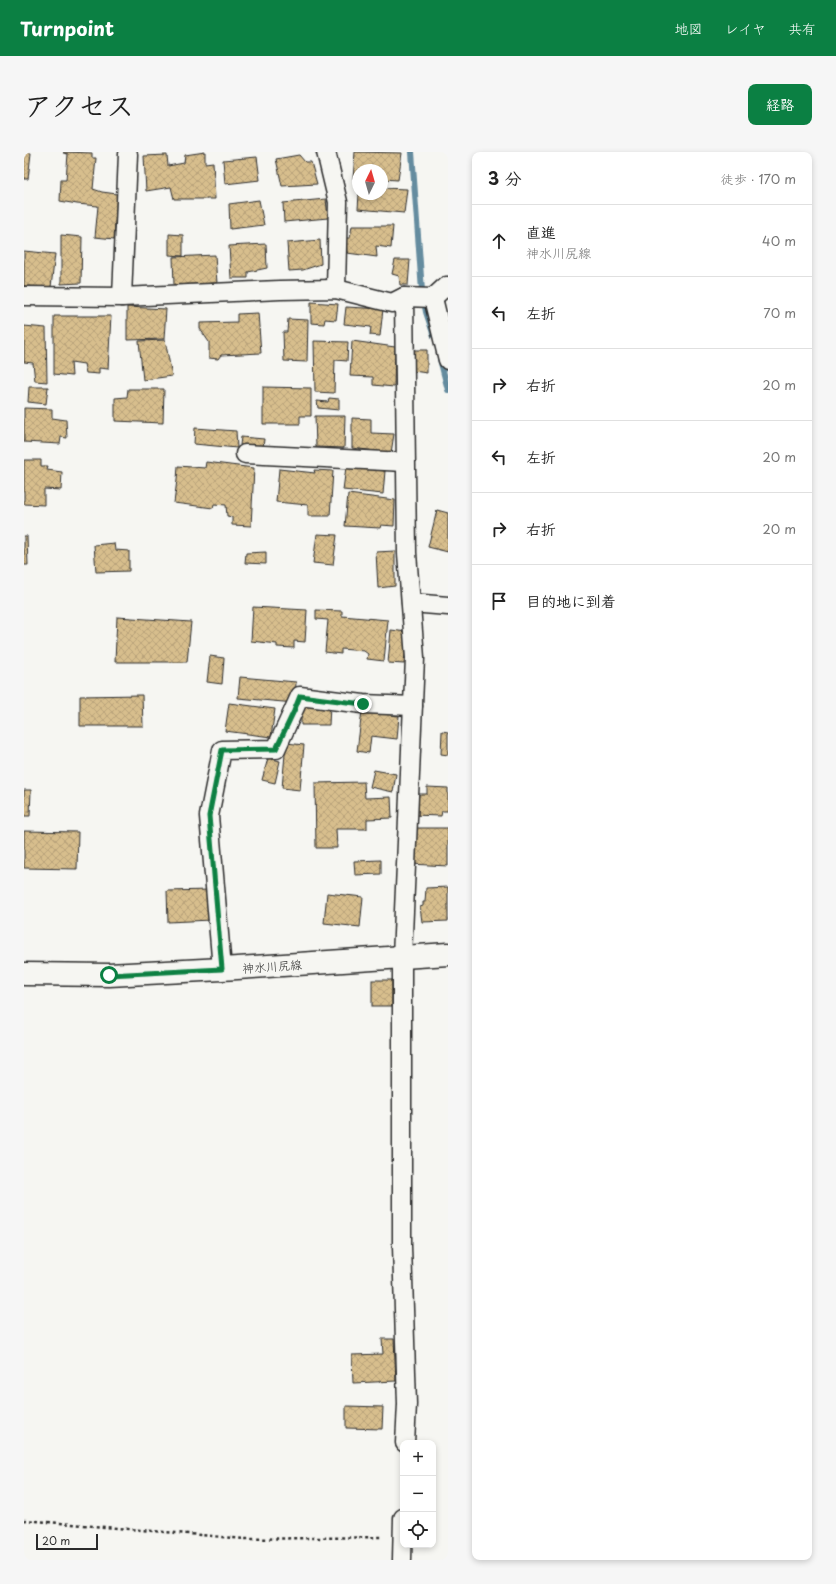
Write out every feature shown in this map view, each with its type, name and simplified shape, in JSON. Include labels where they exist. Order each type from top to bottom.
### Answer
[{"type":"main road","name":"神水川尻線","points":[[24,974],[109,975],[448,954]]},
{"type":"street","points":[[326,152],[338,202],[336,289]]},
{"type":"street","points":[[122,297],[128,154]]},
{"type":"street","points":[[24,296],[122,297],[336,289],[392,303],[404,297],[433,298],[446,286],[448,286]]},
{"type":"street","points":[[404,297],[407,553],[415,658],[402,957],[402,1246],[407,1404],[405,1440]]},
{"type":"street","points":[[433,298],[448,360]]},
{"type":"street","points":[[245,454],[405,462]]},
{"type":"street","points":[[411,603],[448,606]]},
{"type":"street","points":[[222,969],[209,816],[222,750],[276,749],[300,696],[363,704],[413,706]]},
{"type":"street","points":[[402,1548],[402,1560]]},
{"type":"path","points":[[24,1520],[246,1540],[400,1537]]},
{"type":"building","points":[[24,152],[31,153],[28,179],[24,179]]},
{"type":"building","points":[[205,152],[205,163],[213,162],[215,199],[174,199],[171,187],[146,191],[144,156],[167,155],[168,166],[184,163],[185,155]]},
{"type":"building","points":[[355,152],[402,153],[398,180],[388,179],[388,164],[354,164]]},
{"type":"building","points":[[63,153],[92,153],[92,158],[96,158],[93,189],[117,194],[114,239],[95,237],[98,206],[60,201],[61,180],[66,180],[68,154]]},
{"type":"building","points":[[299,155],[305,162],[311,162],[317,184],[282,186],[276,159]]},
{"type":"building","points":[[257,157],[260,180],[225,184],[223,160]]},
{"type":"building","points":[[388,188],[407,189],[404,213],[358,209],[359,200],[388,200]]},
{"type":"building","points":[[326,199],[328,218],[284,222],[283,203]]},
{"type":"building","points":[[259,200],[264,225],[230,229],[229,204]]},
{"type":"building","points":[[352,226],[393,226],[391,248],[376,246],[377,257],[347,253],[346,238],[350,238]]},
{"type":"building","points":[[169,234],[183,235],[183,256],[169,255]]},
{"type":"building","points":[[61,235],[82,237],[81,283],[61,284]]},
{"type":"building","points":[[320,240],[321,264],[303,270],[289,271],[287,243]]},
{"type":"building","points":[[266,244],[267,268],[248,272],[248,278],[231,278],[229,246]]},
{"type":"building","points":[[24,251],[55,254],[51,287],[24,286]]},
{"type":"building","points":[[215,255],[217,283],[174,285],[173,257]]},
{"type":"building","points":[[395,260],[410,260],[408,285],[400,285],[399,276],[392,274]]},
{"type":"building","points":[[311,302],[338,304],[336,320],[325,319],[324,324],[311,323]]},
{"type":"building","points":[[127,307],[166,309],[164,339],[127,340]]},
{"type":"building","points":[[346,307],[383,309],[380,336],[370,335],[371,327],[344,324]]},
{"type":"building","points":[[258,313],[261,353],[221,355],[218,359],[209,358],[209,342],[200,329],[200,323],[237,322],[237,314]]},
{"type":"building","points":[[54,316],[111,316],[108,369],[99,368],[99,374],[86,373],[84,364],[71,362],[72,376],[54,374]]},
{"type":"building","points":[[288,319],[308,320],[307,362],[284,361],[283,332],[287,332]]},
{"type":"building","points":[[24,326],[46,328],[47,382],[35,381],[33,363],[24,362]]},
{"type":"building","points":[[165,340],[172,376],[143,380],[139,341]]},
{"type":"building","points":[[314,341],[348,342],[347,361],[335,360],[334,393],[315,392]]},
{"type":"building","points":[[352,341],[395,347],[394,387],[373,385],[373,377],[350,376]]},
{"type":"building","points":[[413,350],[427,350],[427,373],[413,371]]},
{"type":"building","points":[[29,387],[48,387],[46,404],[28,402]]},
{"type":"building","points":[[263,387],[311,388],[311,416],[300,416],[300,424],[263,424]]},
{"type":"building","points":[[128,389],[164,389],[163,423],[115,421],[115,398],[127,397]]},
{"type":"building","points":[[329,398],[339,399],[339,410],[318,408],[317,401],[328,402]]},
{"type":"building","points":[[24,408],[52,409],[52,418],[66,420],[67,438],[61,437],[60,444],[24,442]]},
{"type":"building","points":[[315,416],[345,416],[344,448],[316,447]]},
{"type":"building","points":[[352,418],[371,419],[371,433],[394,434],[391,453],[352,448]]},
{"type":"building","points":[[195,428],[236,431],[237,448],[194,444]]},
{"type":"building","points":[[241,437],[264,439],[263,448],[240,445]]},
{"type":"building","points":[[24,460],[41,460],[41,466],[48,466],[47,470],[62,472],[61,490],[44,489],[44,505],[24,504]]},
{"type":"building","points":[[206,462],[254,468],[251,526],[232,525],[232,517],[227,516],[226,505],[214,504],[213,508],[174,503],[178,466],[205,468]]},
{"type":"building","points":[[346,467],[385,471],[383,494],[343,490]]},
{"type":"building","points":[[279,469],[315,473],[314,470],[333,471],[330,516],[308,516],[308,505],[276,502]]},
{"type":"building","points":[[348,494],[395,500],[394,526],[381,525],[380,528],[345,526]]},
{"type":"building","points":[[437,510],[448,513],[448,552],[428,547]]},
{"type":"building","points":[[317,534],[337,535],[333,565],[313,563]]},
{"type":"building","points":[[24,536],[27,536],[28,565],[24,565]]},
{"type":"building","points":[[114,543],[115,550],[129,551],[129,571],[96,572],[94,545]]},
{"type":"building","points":[[395,551],[395,586],[378,588],[376,552]]},
{"type":"building","points":[[266,552],[266,564],[245,563],[246,553]]},
{"type":"building","points":[[253,607],[307,610],[305,642],[294,641],[294,648],[277,647],[277,644],[251,641]]},
{"type":"building","points":[[316,610],[342,611],[342,616],[388,620],[384,661],[367,659],[368,654],[364,651],[341,649],[341,654],[325,652],[328,620],[316,619]]},
{"type":"building","points":[[117,617],[191,622],[187,662],[115,662]]},
{"type":"building","points":[[391,630],[407,632],[404,664],[388,663]]},
{"type":"building","points":[[210,656],[224,658],[222,684],[207,682]]},
{"type":"building","points":[[240,677],[296,682],[295,703],[238,698]]},
{"type":"building","points":[[142,695],[143,726],[80,726],[80,696]]},
{"type":"building","points":[[229,703],[275,709],[271,737],[225,731]]},
{"type":"building","points":[[301,704],[330,705],[329,725],[301,725]]},
{"type":"building","points":[[362,711],[399,716],[397,739],[371,736],[369,753],[357,751]]},
{"type":"building","points":[[442,731],[448,732],[448,755],[441,754]]},
{"type":"building","points":[[286,743],[304,745],[300,790],[282,788]]},
{"type":"building","points":[[268,758],[280,761],[275,783],[262,780]]},
{"type":"building","points":[[374,770],[396,774],[393,792],[370,787]]},
{"type":"building","points":[[364,782],[365,798],[391,797],[392,818],[367,819],[367,829],[336,829],[337,848],[316,848],[315,783]]},
{"type":"building","points":[[427,787],[448,788],[448,811],[442,811],[441,816],[412,815],[413,794],[427,794]]},
{"type":"building","points":[[24,790],[31,790],[30,816],[24,816]]},
{"type":"building","points":[[411,828],[448,828],[448,866],[410,864]]},
{"type":"building","points":[[24,831],[78,832],[77,869],[24,868]]},
{"type":"building","points":[[381,860],[381,874],[355,875],[354,861]]},
{"type":"building","points":[[448,887],[448,921],[422,922],[420,907],[423,906],[423,902],[425,902],[426,888]]},
{"type":"building","points":[[210,890],[212,920],[168,922],[167,891]]},
{"type":"building","points":[[327,893],[363,897],[360,927],[324,923]]},
{"type":"building","points":[[372,980],[392,980],[392,1006],[372,1006]]},
{"type":"building","points":[[382,1339],[394,1339],[396,1381],[353,1383],[352,1355],[383,1354]]},
{"type":"building","points":[[346,1406],[383,1407],[382,1429],[346,1428]]},
{"type":"waterway","points":[[412,152],[422,291],[426,312],[434,336]]},
{"type":"waterway","points":[[440,359],[448,390]]},
{"type":"route","points":[[109,975],[222,969],[209,816],[222,750],[276,749],[300,696],[363,704]]}]
